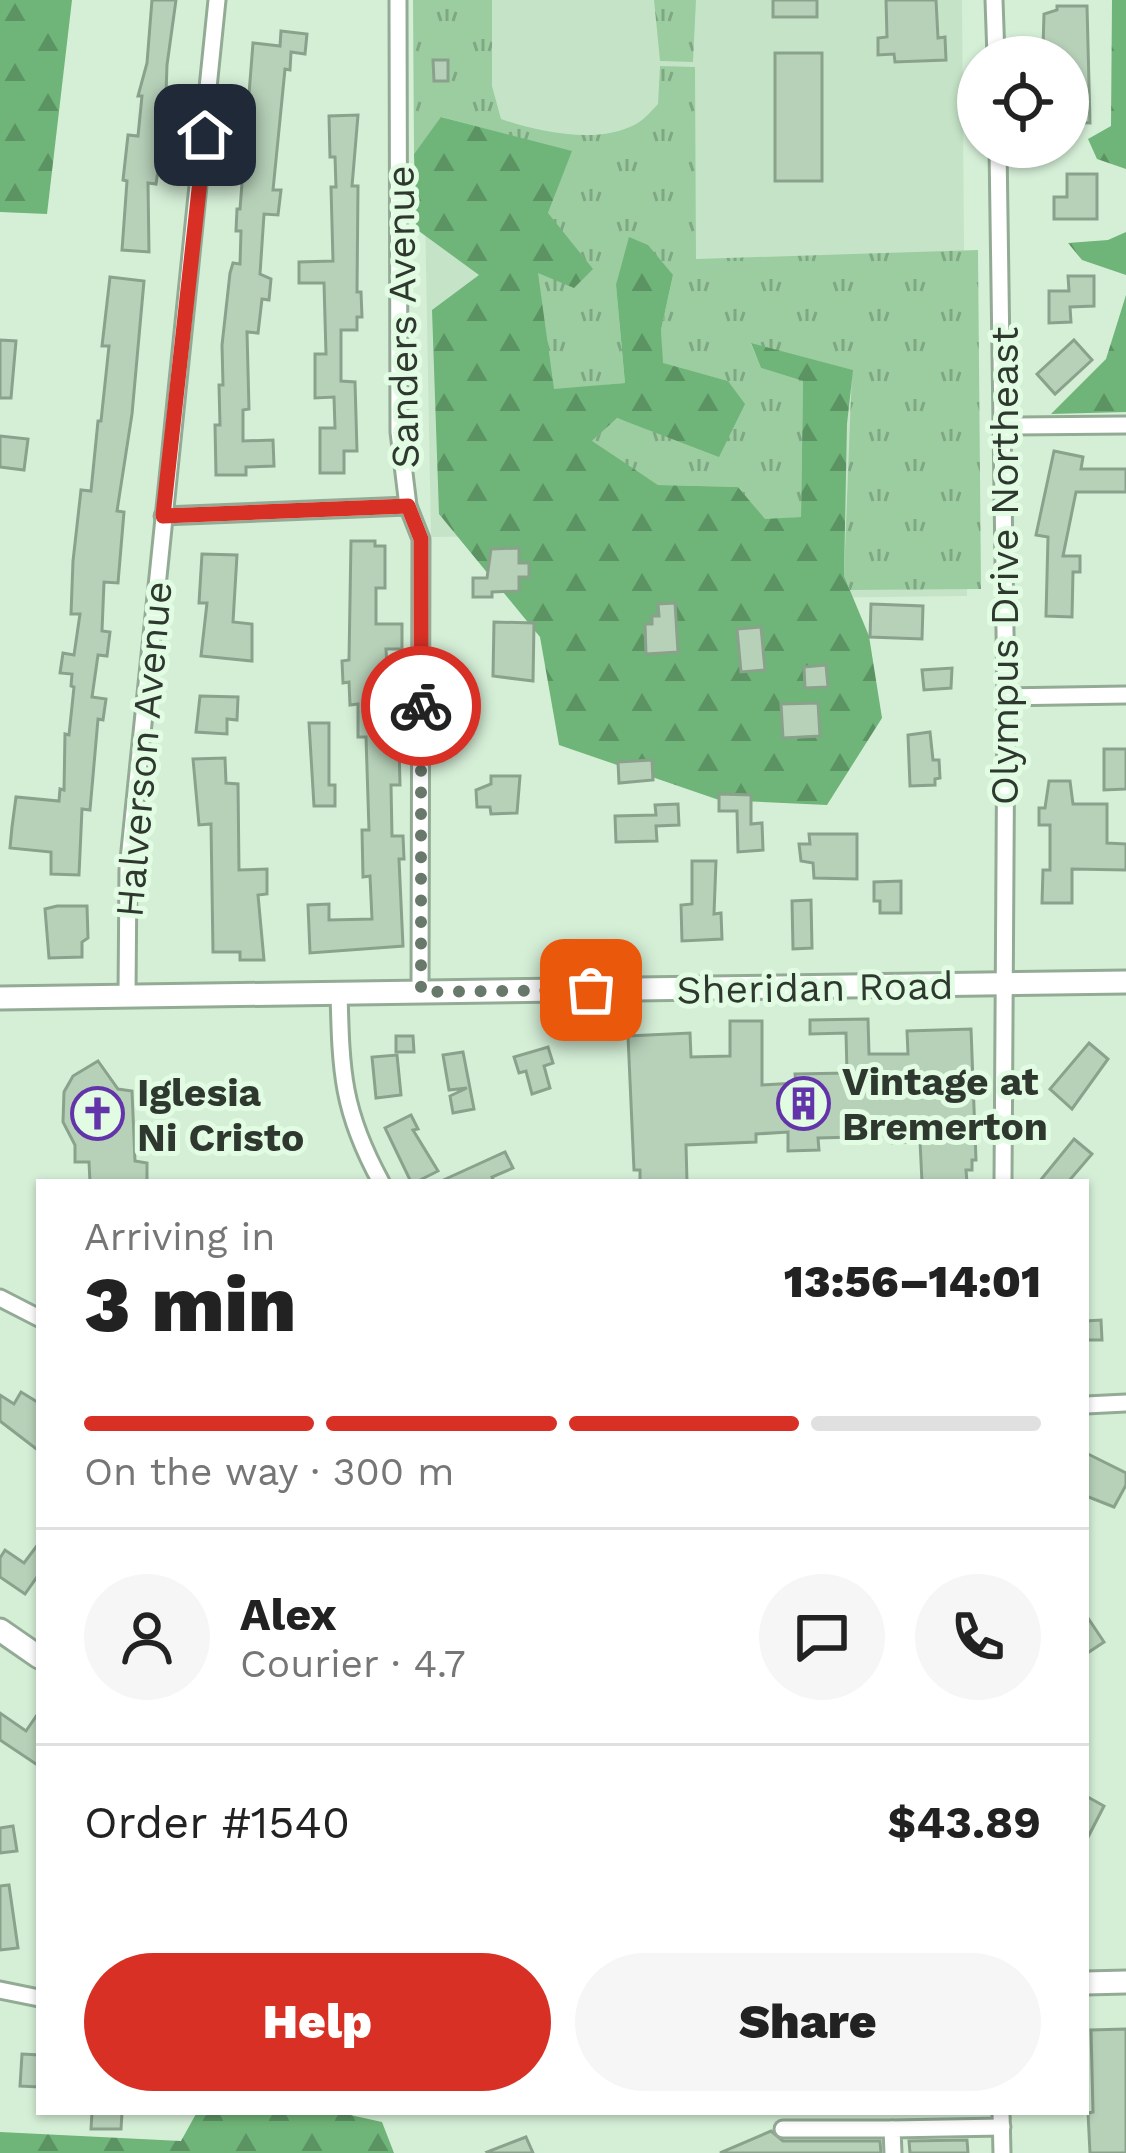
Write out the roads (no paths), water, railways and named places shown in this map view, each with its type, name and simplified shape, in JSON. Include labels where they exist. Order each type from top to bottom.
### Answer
[{"type":"main road","name":"Sheridan Road","points":[[0,998],[1126,982]]},
{"type":"main road","points":[[0,1630],[36,1656]]},
{"type":"main road","points":[[1089,1983],[1126,1982]]},
{"type":"street","name":"Halverson Avenue","points":[[127,996],[128,870],[218,0]]},
{"type":"street","name":"Sanders Avenue","points":[[398,0],[399,432],[408,506],[421,539],[421,992]]},
{"type":"street","points":[[994,0],[995,36]]},
{"type":"street","name":"Olympus Drive Northeast","points":[[999,168],[1005,426],[1003,1179]]},
{"type":"street","points":[[1005,426],[1126,425]]},
{"type":"street","points":[[163,516],[408,506]]},
{"type":"street","points":[[1006,697],[1126,694]]},
{"type":"street","points":[[339,993],[346,1096],[355,1134],[379,1179]]},
{"type":"street","points":[[0,1298],[36,1316]]},
{"type":"street","points":[[1089,1405],[1126,1403]]},
{"type":"street","points":[[0,1990],[36,1997]]},
{"type":"street","points":[[783,2129],[892,2129],[1001,2120],[1002,2153]]},
{"type":"street","points":[[892,2129],[892,2153]]},
{"type":"place","name":"Vintage at Bremerton","points":[[803,1103]]},
{"type":"place","name":"Iglesia Ni Cristo","points":[[98,1114]]}]
